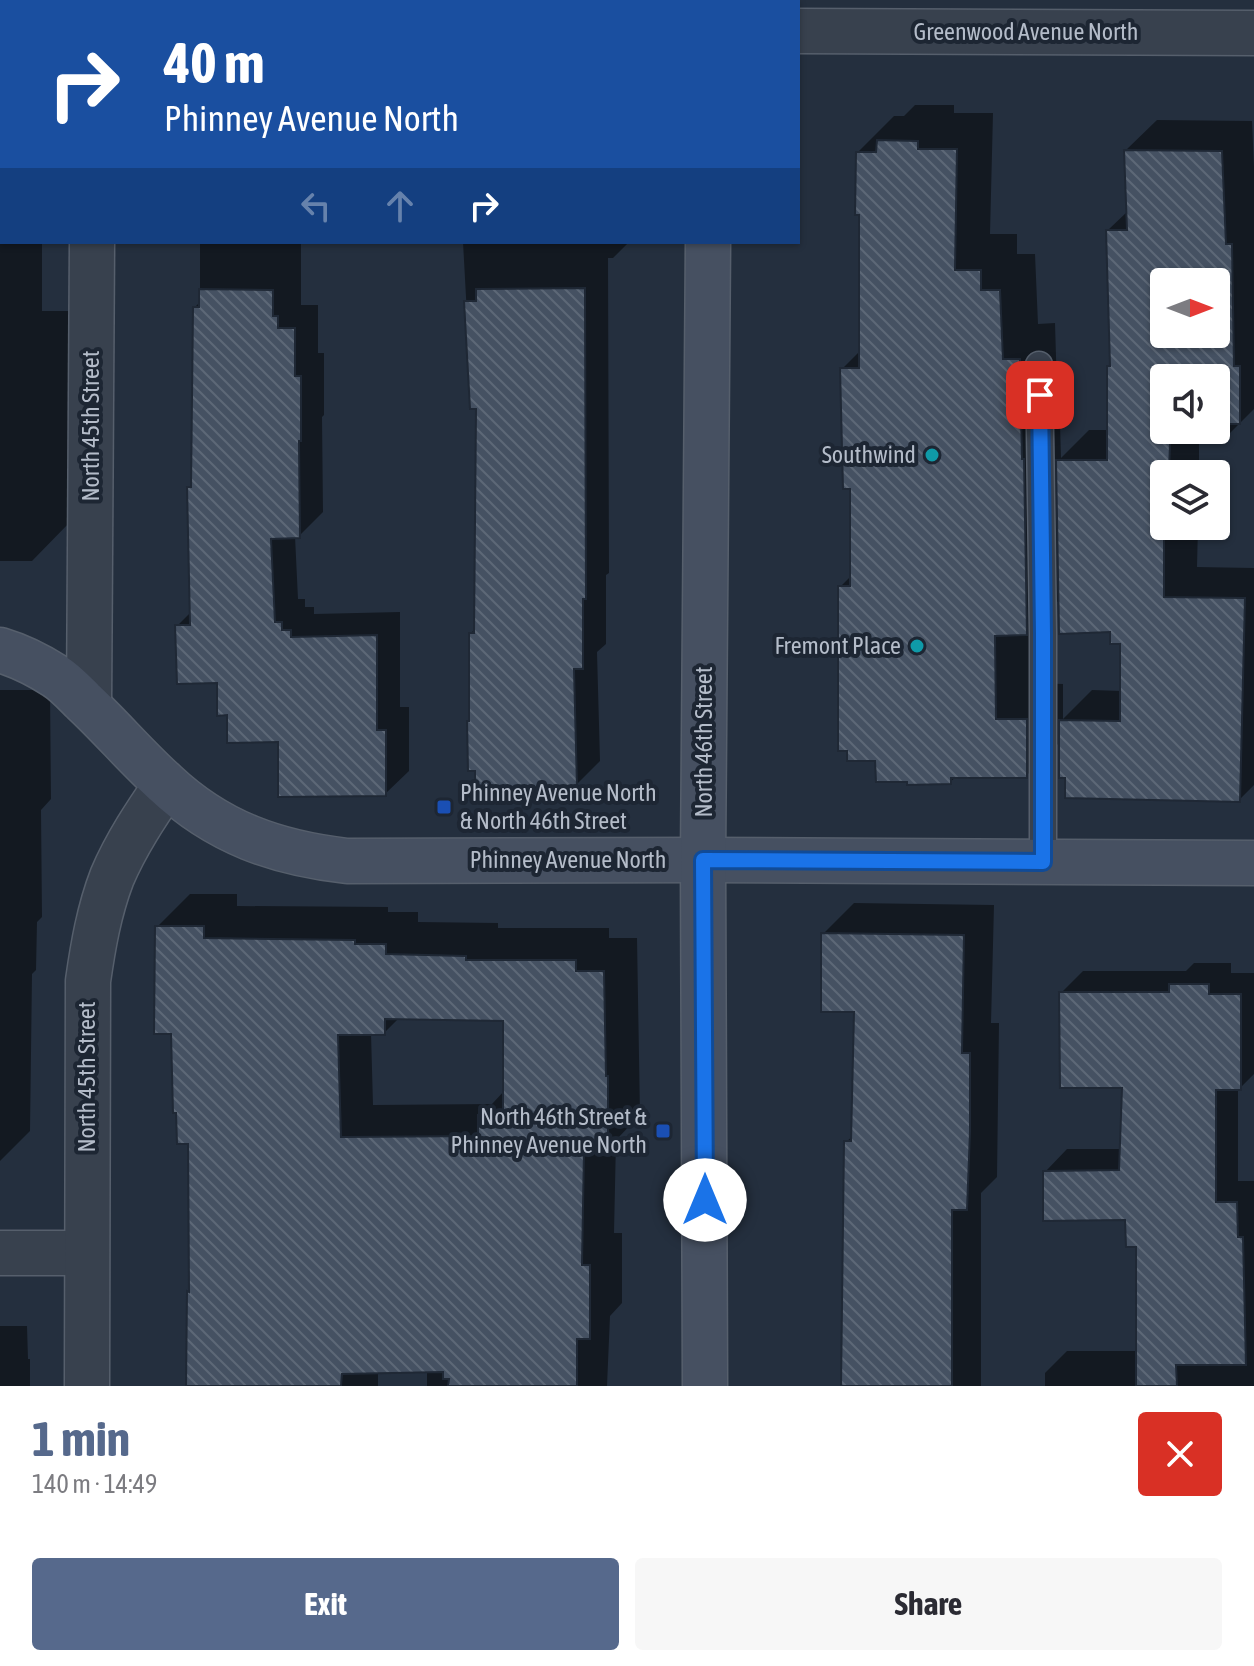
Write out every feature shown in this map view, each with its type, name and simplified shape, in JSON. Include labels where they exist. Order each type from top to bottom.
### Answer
[{"type":"street","name":"Greenwood Avenue North","points":[[800,31],[928,16],[1254,33]]},
{"type":"street","name":"North 45th Street","points":[[89,706],[92,244]]},
{"type":"street","name":"North 46th Street","points":[[705,1386],[703,860],[708,244]]},
{"type":"street","name":"Phinney Avenue North","points":[[0,650],[21,657],[58,677],[166,785],[198,810],[232,830],[269,846],[307,856],[347,861],[1254,863]]},
{"type":"street","name":"North 45th Street","points":[[87,1386],[88,981],[96,928],[112,877],[136,829],[166,785]]},
{"type":"street","points":[[0,1253],[86,1253]]},
{"type":"lane","points":[[1039,365],[1043,862]]},
{"type":"building","points":[[877,140],[918,141],[918,149],[957,149],[955,270],[981,270],[981,290],[1000,290],[1003,359],[1020,359],[1027,635],[995,636],[996,719],[1027,719],[1027,778],[951,778],[951,784],[876,782],[875,761],[847,761],[847,751],[838,751],[838,586],[850,586],[850,489],[843,489],[840,368],[859,368],[856,152],[876,152]]},
{"type":"building","points":[[1124,150],[1222,151],[1226,244],[1232,244],[1234,366],[1240,366],[1240,424],[1230,424],[1230,364],[1150,364],[1150,444],[1170,444],[1169,460],[1150,460],[1150,540],[1164,540],[1164,597],[1245,598],[1240,802],[1065,798],[1065,778],[1059,778],[1059,720],[1120,721],[1120,644],[1110,644],[1110,632],[1059,634],[1056,460],[1107,460],[1107,366],[1110,366],[1106,230],[1127,230]]},
{"type":"building","points":[[585,288],[586,599],[583,599],[583,669],[574,669],[577,787],[475,788],[475,771],[468,771],[467,721],[469,633],[474,633],[476,409],[470,409],[464,301],[476,301],[476,289]]},
{"type":"building","points":[[199,289],[273,290],[273,316],[278,316],[278,328],[295,328],[295,376],[301,376],[300,538],[271,539],[275,622],[282,622],[282,630],[291,630],[291,637],[377,635],[377,730],[386,730],[386,796],[278,797],[278,742],[227,743],[227,715],[217,716],[217,683],[177,684],[175,625],[190,625],[187,487],[191,487],[193,307],[199,307]]},
{"type":"building","points":[[155,926],[204,926],[204,938],[355,940],[355,944],[386,944],[386,954],[466,956],[466,960],[576,960],[576,971],[604,971],[608,1151],[584,1151],[582,1265],[590,1265],[590,1339],[577,1339],[577,1386],[448,1386],[449,1379],[443,1379],[443,1372],[342,1374],[341,1386],[186,1386],[188,1144],[177,1144],[171,1034],[154,1034]],"holes":[[[385,1019],[503,1021],[503,1115],[478,1115],[478,1136],[341,1137],[338,1035],[385,1035]]]},
{"type":"building","points":[[821,933],[964,935],[962,1053],[970,1053],[970,1132],[967,1210],[952,1210],[952,1386],[841,1386],[844,1141],[851,1141],[854,1012],[821,1012]]},
{"type":"building","points":[[1169,984],[1209,984],[1209,994],[1241,994],[1241,1090],[1216,1090],[1216,1202],[1237,1202],[1238,1237],[1243,1237],[1246,1365],[1176,1365],[1177,1386],[1136,1386],[1136,1247],[1126,1247],[1125,1220],[1043,1221],[1043,1171],[1119,1170],[1122,1088],[1060,1088],[1059,992],[1169,992]]},
{"type":"place","name":"Southwind","points":[[932,455]]},
{"type":"place","name":"Fremont Place","points":[[917,646]]},
{"type":"place","name":"Phinney Avenue North & North 46th Street","points":[[444,807]]},
{"type":"place","name":"North 46th Street & Phinney Avenue North","points":[[663,1131]]},
{"type":"route","points":[[705,1200],[703,860],[1043,862],[1040,395]]}]
